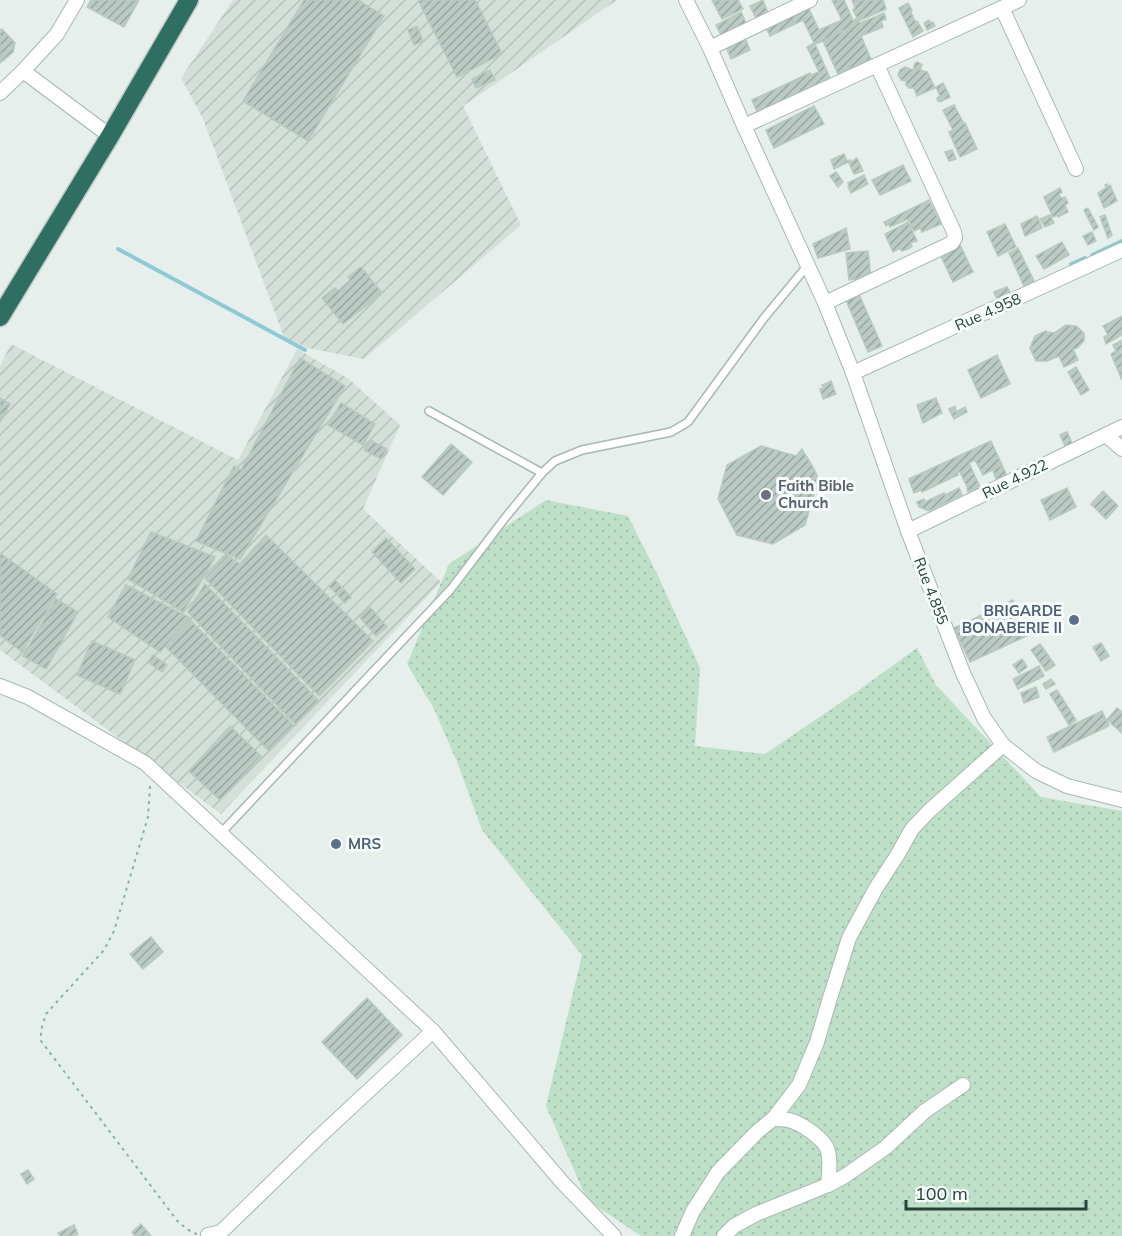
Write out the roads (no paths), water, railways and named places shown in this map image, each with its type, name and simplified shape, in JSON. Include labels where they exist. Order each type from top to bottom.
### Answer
[{"type":"highway","points":[[0,317],[189,0]]},
{"type":"street","points":[[0,93],[57,34],[77,0]]},
{"type":"street","name":"Rue 4.855","points":[[686,0],[825,303],[854,373],[908,531],[963,673],[984,718],[1003,745],[1035,771],[1067,786],[1122,800]]},
{"type":"street","points":[[710,48],[810,0]]},
{"type":"street","points":[[744,126],[1019,0]]},
{"type":"street","points":[[1002,8],[1076,169]]},
{"type":"street","points":[[825,303],[952,243],[955,238],[877,65]]},
{"type":"street","points":[[23,71],[110,136]]},
{"type":"street","name":"Rue 4.958","points":[[854,373],[1122,250]]},
{"type":"street","name":"Rue 4.922","points":[[908,531],[1122,427]]},
{"type":"street","points":[[1106,435],[1122,449]]},
{"type":"street","points":[[0,686],[28,697],[146,764],[433,1032],[562,1182],[614,1236]]},
{"type":"street","points":[[682,1236],[693,1211],[718,1173],[758,1131],[773,1119],[799,1084],[818,1042],[849,938],[912,829],[928,811],[1003,745]]},
{"type":"street","points":[[209,1236],[221,1232],[321,1135],[433,1032]]},
{"type":"street","points":[[724,1236],[734,1226],[756,1214],[845,1176],[885,1148],[925,1111],[963,1085]]},
{"type":"street","points":[[773,1119],[787,1119],[795,1122],[821,1140],[828,1149],[830,1165],[828,1185]]},
{"type":"lane","points":[[221,833],[450,590],[542,473],[555,461],[582,450],[671,432],[688,422],[764,318],[808,266]]},
{"type":"lane","points":[[429,411],[542,473]]},
{"type":"waterway","points":[[1092,255],[1122,241]]},
{"type":"waterway","points":[[118,249],[305,350]]},
{"type":"waterway","points":[[1071,264],[1085,258]]},
{"type":"place","name":"Faith Bible Church","points":[[766,495]]},
{"type":"place","name":"BRIGARDE BONABERIE II","points":[[1074,620]]},
{"type":"place","name":"MRS","points":[[336,844]]}]
